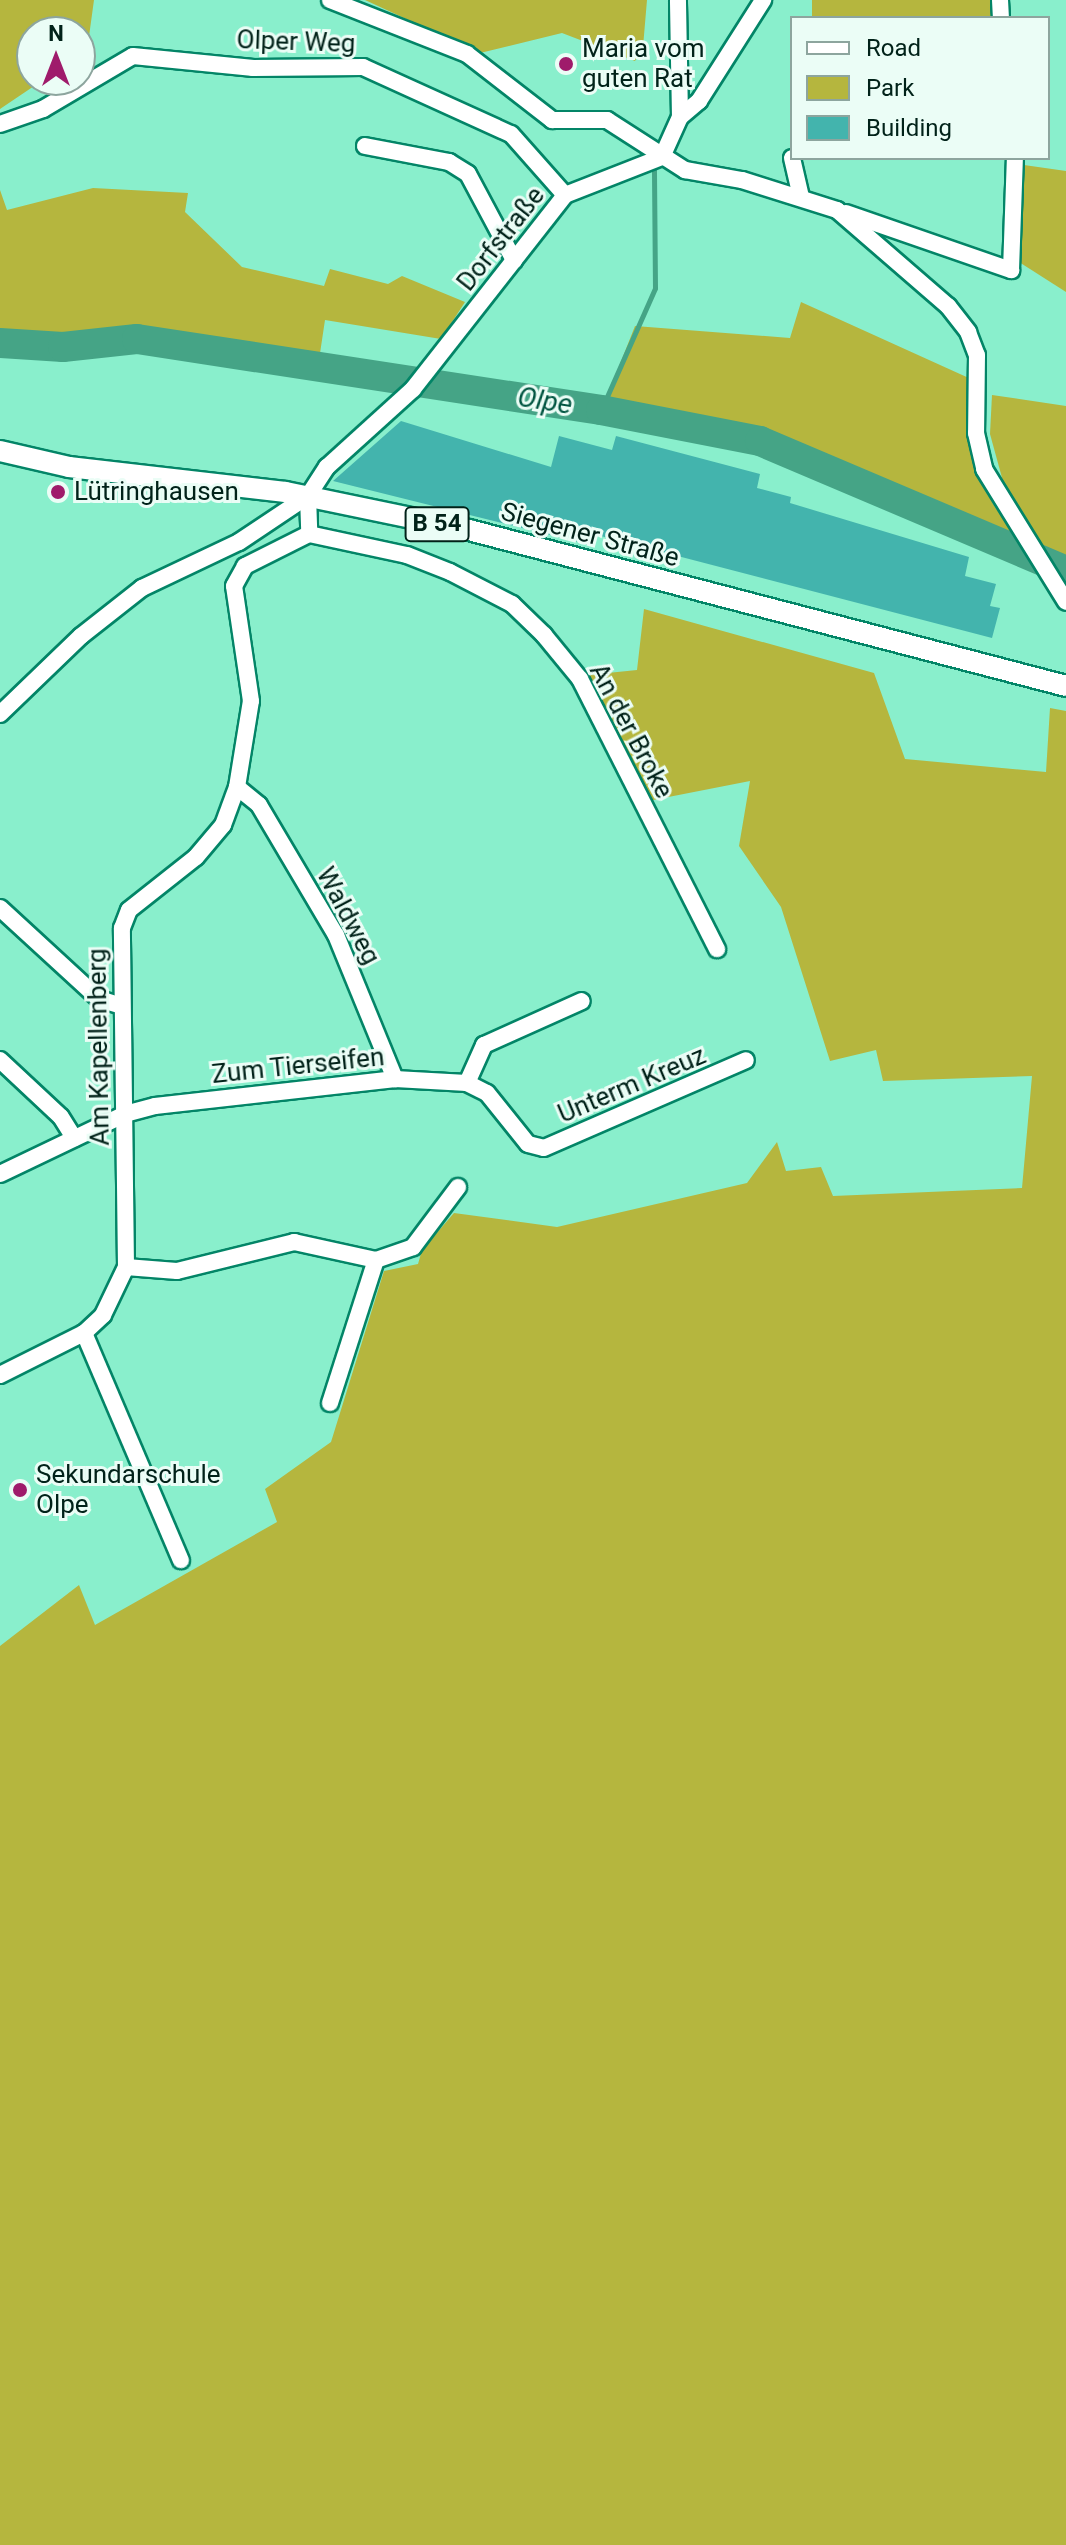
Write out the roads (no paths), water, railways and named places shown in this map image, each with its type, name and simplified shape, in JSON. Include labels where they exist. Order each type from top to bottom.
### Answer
[{"type":"main road","name":"Siegener Straße","points":[[0,451],[69,467],[308,496],[469,530],[1066,686]]},
{"type":"street","points":[[330,0],[467,54],[552,120],[607,120],[685,170],[801,196],[1011,270],[1015,160]]},
{"type":"street","points":[[662,157],[680,117],[678,0]]},
{"type":"street","points":[[680,117],[699,101],[763,0]]},
{"type":"street","name":"Olper Weg","points":[[0,124],[43,109],[133,56],[156,54],[253,68],[363,67],[511,134],[565,195]]},
{"type":"street","points":[[365,146],[449,162],[468,174],[514,260]]},
{"type":"street","name":"Dorfstraße","points":[[0,714],[81,636],[142,588],[264,528],[308,496],[327,467],[413,389],[565,195],[662,157]]},
{"type":"street","points":[[792,160],[801,196]]},
{"type":"street","points":[[837,210],[948,306],[968,332],[977,355],[978,451],[993,488],[1066,602]]},
{"type":"street","points":[[308,496],[309,534]]},
{"type":"street","name":"Am Kapellenberg","points":[[126,1267],[125,1114],[119,1005],[122,928],[129,910],[196,857],[223,825],[237,787],[251,701],[234,586],[245,566],[309,534]]},
{"type":"street","name":"An der Broke","points":[[309,534],[407,555],[450,572],[512,604],[544,635],[580,679],[717,949]]},
{"type":"street","name":"Waldweg","points":[[237,787],[259,805],[336,935],[395,1079]]},
{"type":"street","points":[[0,908],[99,999],[119,1005]]},
{"type":"street","points":[[467,1083],[484,1045],[582,1001]]},
{"type":"street","points":[[0,1060],[61,1117],[74,1138]]},
{"type":"street","name":"Unterm Kreuz","points":[[467,1083],[487,1093],[528,1144],[544,1148],[746,1060]]},
{"type":"street","name":"Zum Tierseifen","points":[[0,1174],[125,1114],[395,1079],[467,1083]]},
{"type":"street","points":[[0,1375],[84,1333],[103,1315],[126,1267],[177,1271],[294,1242],[376,1260],[413,1247],[458,1187]]},
{"type":"street","points":[[330,1403],[376,1260]]},
{"type":"street","points":[[84,1333],[181,1560]]},
{"type":"waterway","points":[[601,410],[655,288],[654,169]]},
{"type":"waterway","name":"Olpe","points":[[0,343],[63,347],[137,339],[601,410],[760,441],[1066,571]]},
{"type":"place","name":"Maria vom guten Rat","points":[[566,64]]},
{"type":"place","name":"Lütringhausen","points":[[58,492]]},
{"type":"place","name":"Sekundarschule Olpe","points":[[20,1490]]}]
